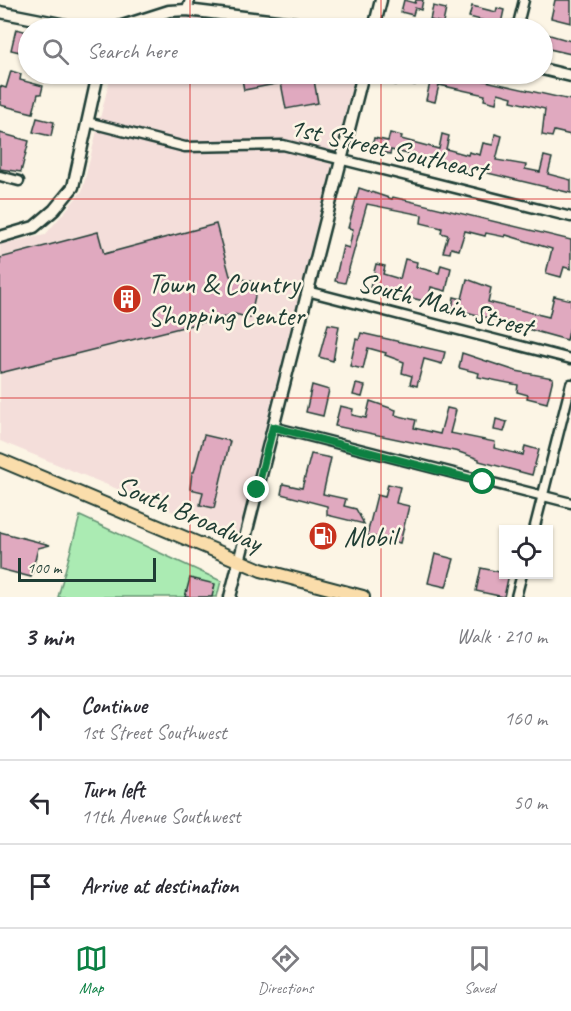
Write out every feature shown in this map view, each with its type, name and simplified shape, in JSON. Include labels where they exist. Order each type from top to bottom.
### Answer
[{"type":"main road","name":"South Broadway","points":[[0,460],[239,561],[290,578],[363,597]]},
{"type":"street","points":[[376,18],[381,0]]},
{"type":"street","points":[[520,18],[524,0]]},
{"type":"street","points":[[147,18],[188,5],[271,18]]},
{"type":"street","points":[[0,12],[30,18]]},
{"type":"street","points":[[553,72],[571,76]]},
{"type":"street","points":[[0,237],[34,227],[54,210],[73,187],[96,84]]},
{"type":"street","points":[[230,597],[360,84]]},
{"type":"street","name":"1st Street Southeast","points":[[87,122],[185,147],[283,145],[571,217]]},
{"type":"street","points":[[0,176],[19,181]]},
{"type":"street","name":"South Main Street","points":[[307,291],[571,359]]},
{"type":"street","points":[[535,525],[571,384]]},
{"type":"street","points":[[273,427],[571,503]]},
{"type":"street","points":[[516,597],[521,579]]},
{"type":"shaded area","points":[[109,84],[352,84],[237,538],[0,441],[0,244],[45,235],[82,191]]},
{"type":"green space","points":[[80,516],[221,581],[217,597],[58,597]]},
{"type":"building","points":[[404,0],[415,3],[416,0],[423,0],[421,10],[415,8],[413,15],[401,12]]},
{"type":"building","points":[[555,0],[571,0],[571,23],[551,18]]},
{"type":"building","points":[[433,6],[446,9],[444,18],[430,18]]},
{"type":"building","points":[[472,6],[496,12],[497,8],[504,10],[502,18],[469,17]]},
{"type":"building","points":[[16,29],[18,30],[18,52],[11,50]]},
{"type":"building","points":[[553,36],[571,41],[571,54],[553,50]]},
{"type":"building","points":[[11,71],[18,73],[18,84],[43,86],[41,94],[38,94],[33,113],[0,105],[0,86],[6,88]]},
{"type":"building","points":[[243,84],[276,84],[244,90]]},
{"type":"building","points":[[281,84],[315,84],[318,103],[286,109]]},
{"type":"building","points":[[430,84],[499,84],[571,100],[571,135],[554,131],[552,137],[542,135],[545,109],[511,101],[512,97],[498,93],[496,103],[484,100],[485,95],[439,85],[435,102],[426,100]]},
{"type":"building","points":[[37,118],[54,122],[51,136],[33,132]]},
{"type":"building","points":[[0,133],[29,141],[21,172],[0,169]]},
{"type":"building","points":[[390,133],[402,136],[401,139],[439,149],[442,134],[449,136],[446,149],[468,155],[469,152],[480,155],[483,143],[493,145],[495,134],[502,136],[496,160],[526,165],[525,169],[540,172],[544,156],[552,158],[548,174],[571,180],[571,193],[391,150],[390,154],[371,150],[374,138],[388,141]]},
{"type":"building","points":[[359,188],[392,199],[393,197],[571,240],[571,269],[564,267],[561,277],[546,273],[552,249],[506,235],[505,237],[486,233],[485,236],[465,231],[459,250],[451,248],[450,253],[443,252],[448,235],[441,233],[442,228],[421,223],[422,215],[367,204],[345,283],[335,281],[343,246],[349,248],[353,229],[348,228]]},
{"type":"building","name":"Town & Country Shopping Center","points":[[216,224],[230,276],[258,283],[250,318],[235,314],[0,373],[0,258],[98,232],[104,254]]},
{"type":"building","points":[[405,259],[417,262],[416,267],[439,273],[441,265],[451,268],[446,291],[431,287],[428,302],[370,288],[376,264],[385,266],[383,274],[400,279]]},
{"type":"building","points":[[467,279],[491,288],[488,302],[549,317],[554,296],[571,300],[571,322],[567,340],[452,308],[454,297],[462,299]]},
{"type":"building","points":[[328,324],[339,326],[333,361],[319,357]]},
{"type":"building","points":[[361,333],[445,352],[442,364],[424,359],[417,386],[410,384],[412,376],[402,373],[404,362],[385,355],[386,353],[368,348],[363,369],[350,366],[356,339],[359,340]]},
{"type":"building","points":[[462,353],[516,371],[553,378],[547,403],[527,398],[528,395],[517,392],[518,385],[478,377],[479,373],[459,368]]},
{"type":"building","points":[[356,384],[365,386],[362,397],[353,395]]},
{"type":"building","points":[[312,385],[329,390],[323,416],[306,412]]},
{"type":"building","points":[[370,401],[396,410],[395,415],[416,420],[414,428],[440,434],[447,408],[456,410],[450,433],[495,442],[494,448],[523,455],[525,446],[539,450],[532,475],[479,461],[479,459],[459,452],[335,426],[340,406],[353,409],[352,415],[366,418]]},
{"type":"building","points":[[496,419],[507,422],[504,432],[494,430]]},
{"type":"building","points":[[204,435],[230,441],[214,508],[200,505],[203,492],[190,489],[192,472],[194,472]]},
{"type":"building","points":[[311,454],[331,458],[323,494],[346,499],[344,506],[356,509],[364,524],[327,515],[327,506],[281,494],[283,484],[302,488]]},
{"type":"building","points":[[388,484],[400,487],[396,503],[409,506],[400,543],[367,535],[377,495],[385,497]]},
{"type":"building","points":[[0,532],[50,545],[38,548],[31,577],[0,569]]},
{"type":"building","points":[[435,554],[454,559],[446,587],[428,583]]},
{"type":"building","points":[[481,568],[499,572],[499,579],[508,579],[504,597],[476,591]]},
{"type":"building","points":[[190,578],[215,584],[212,597],[185,597]]},
{"type":"place","name":"Town & Country Shopping Center","points":[[127,299]]},
{"type":"place","name":"Mobil","points":[[323,536]]},
{"type":"route","points":[[257,490],[273,427],[483,482]]}]
